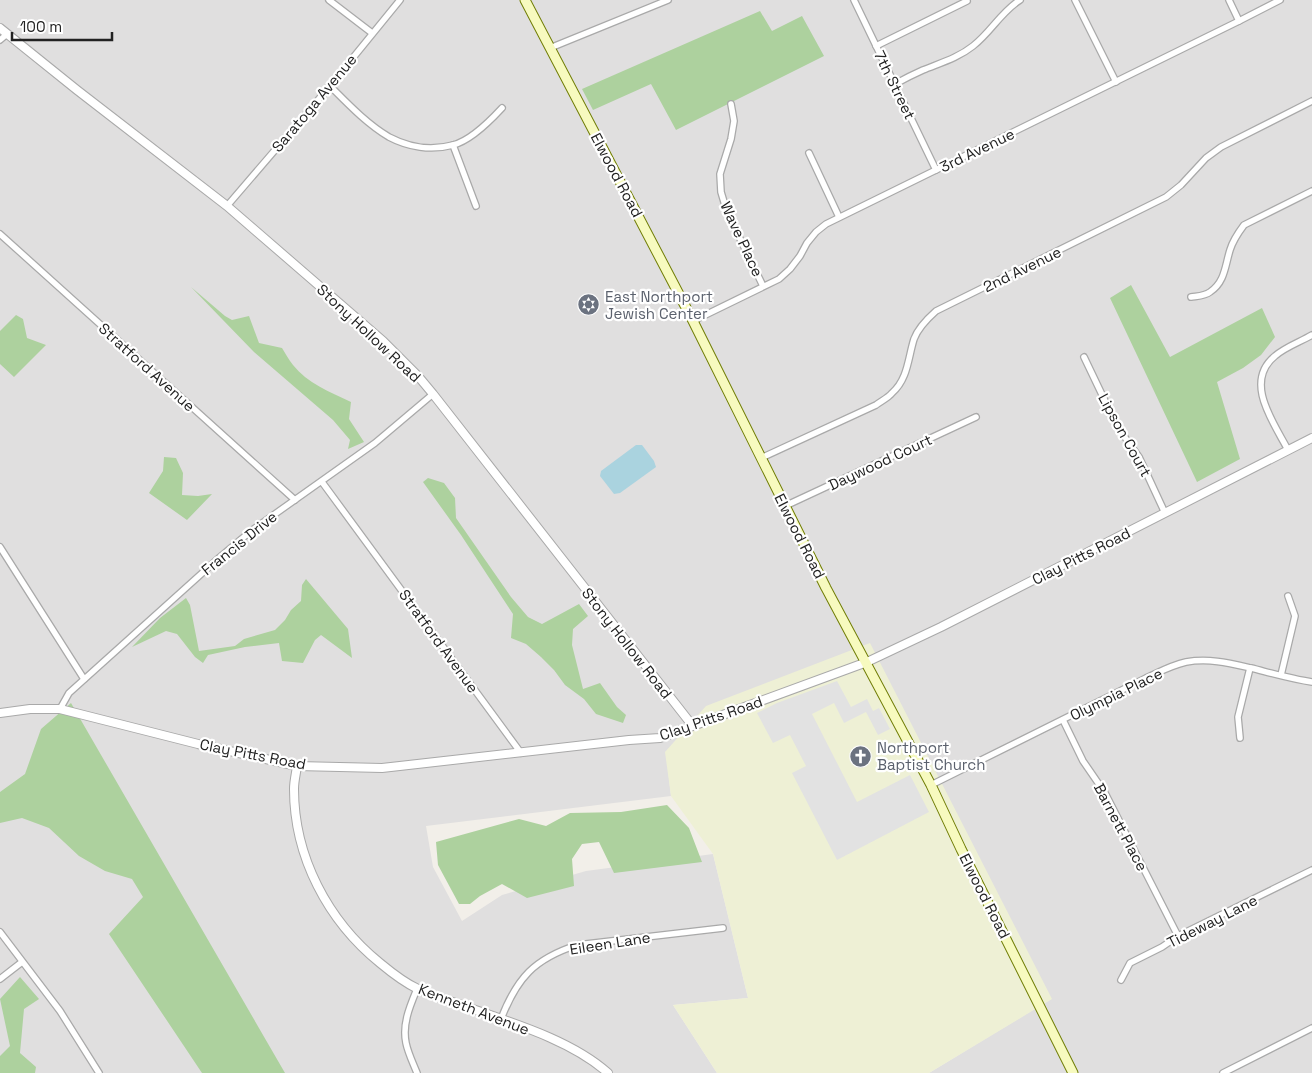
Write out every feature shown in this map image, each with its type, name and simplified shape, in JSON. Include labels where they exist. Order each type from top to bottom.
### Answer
[{"type":"main road","name":"Elwood Road","points":[[525,0],[693,320],[826,588],[931,785],[1073,1073]]},
{"type":"street","points":[[329,0],[372,33]]},
{"type":"street","name":"Saratoga Avenue","points":[[228,206],[400,0]]},
{"type":"street","points":[[550,48],[668,0]]},
{"type":"street","name":"7th Street","points":[[854,0],[936,170]]},
{"type":"street","points":[[895,84],[973,47],[1003,13],[1020,0]]},
{"type":"street","points":[[1076,0],[1116,82]]},
{"type":"street","points":[[1229,0],[1239,22]]},
{"type":"street","name":"3rd Avenue","points":[[693,320],[779,279],[790,270],[807,242],[826,224],[1239,22],[1280,0]]},
{"type":"street","points":[[876,46],[967,2]]},
{"type":"street","name":"Stony Hollow Road","points":[[0,28],[228,206],[383,341],[413,370],[692,725]]},
{"type":"street","points":[[0,40],[7,34]]},
{"type":"street","points":[[330,86],[350,106],[388,136],[418,147],[453,145],[462,141],[488,123],[502,108]]},
{"type":"street","name":"2nd Avenue","points":[[761,458],[876,405],[893,393],[904,376],[914,338],[923,323],[936,311],[1166,196],[1181,186],[1206,158],[1221,147],[1312,101]]},
{"type":"street","name":"Wave Place","points":[[731,104],[734,121],[731,139],[720,174],[721,192],[727,212],[763,286]]},
{"type":"street","points":[[453,145],[476,206]]},
{"type":"street","points":[[809,153],[839,217]]},
{"type":"street","points":[[1190,298],[1208,294],[1220,283],[1233,242],[1244,226],[1312,191]]},
{"type":"street","name":"Stratford Avenue","points":[[0,234],[295,500]]},
{"type":"street","points":[[1288,450],[1263,402],[1261,378],[1274,356],[1312,335]]},
{"type":"street","name":"Lipson Court","points":[[1084,357],[1120,429],[1140,456],[1165,513]]},
{"type":"street","name":"Francis Drive","points":[[60,709],[69,693],[220,557],[251,531],[375,443],[433,394]]},
{"type":"street","name":"Daywood Court","points":[[785,506],[976,417]]},
{"type":"street","name":"Clay Pitts Road","points":[[0,713],[30,709],[60,709],[297,766],[382,768],[660,738],[866,662],[958,618],[1312,438]]},
{"type":"street","name":"Stratford Avenue","points":[[322,482],[521,753]]},
{"type":"street","points":[[0,547],[84,679]]},
{"type":"street","points":[[1281,675],[1295,616],[1288,596]]},
{"type":"street","name":"Olympia Place","points":[[931,785],[1146,678],[1185,662],[1201,660],[1232,663],[1312,682]]},
{"type":"street","points":[[1240,738],[1238,717],[1250,668]]},
{"type":"street","name":"Barnett Place","points":[[1063,720],[1083,761],[1105,793],[1178,936]]},
{"type":"street","name":"Kenneth Avenue","points":[[297,766],[294,788],[299,832],[313,878],[324,900],[336,917],[364,950],[417,989],[566,1045],[583,1053],[608,1073]]},
{"type":"street","name":"Tideway Lane","points":[[1121,980],[1130,963],[1162,947],[1178,936],[1312,870]]},
{"type":"street","name":"Eileen Lane","points":[[501,1019],[508,1000],[529,971],[543,960],[561,950],[577,945],[723,928]]},
{"type":"street","points":[[0,932],[60,1011],[99,1073]]},
{"type":"street","points":[[0,979],[22,962]]},
{"type":"street","points":[[417,989],[407,1015],[405,1029],[406,1043],[417,1073]]},
{"type":"street","points":[[1223,1073],[1312,1028]]},
{"type":"shaded area","points":[[0,0],[1312,0],[1312,1073],[929,1073],[1051,999],[666,752],[671,796],[426,826],[433,867],[462,921],[502,895],[586,871],[713,854],[748,998],[673,1005],[717,1073],[0,1073]]},
{"type":"shaded area","points":[[837,681],[851,707],[867,699],[873,711],[879,708],[890,729],[878,735],[866,712],[844,723],[834,703],[812,714],[857,802],[910,775],[929,812],[837,860],[792,773],[806,766],[790,735],[773,743],[757,713],[777,703]]},
{"type":"green space","points":[[760,11],[772,31],[802,16],[824,56],[676,130],[651,84],[593,110],[582,89]]},
{"type":"green space","points":[[1131,285],[1170,357],[1262,308],[1275,337],[1261,355],[1243,368],[1217,382],[1240,459],[1197,482],[1110,298]]},
{"type":"green space","points":[[191,287],[232,320],[249,316],[259,343],[282,348],[293,365],[305,377],[351,402],[349,419],[364,442],[348,449],[350,440],[333,420],[254,352]]},
{"type":"green space","points":[[16,315],[23,319],[27,338],[46,345],[14,377],[0,364],[0,331]]},
{"type":"green space","points":[[164,457],[176,458],[183,473],[182,495],[198,496],[212,494],[187,520],[149,493],[163,471]]},
{"type":"green space","points":[[428,478],[444,483],[455,498],[456,518],[511,597],[528,617],[542,624],[579,604],[588,616],[573,629],[572,645],[583,689],[600,683],[617,707],[626,715],[623,723],[596,714],[584,699],[565,685],[541,657],[526,644],[511,638],[513,614],[461,535],[423,482]]},
{"type":"green space","points":[[306,579],[348,629],[352,658],[321,635],[315,640],[303,663],[282,661],[279,643],[245,647],[208,655],[203,663],[195,657],[177,634],[166,631],[132,647],[160,618],[186,598],[190,605],[199,651],[235,646],[244,639],[275,630],[301,601],[302,585]]},
{"type":"green space","points":[[870,643],[1052,999],[929,1073],[717,1073],[673,1005],[748,998],[713,854],[671,796],[665,752],[706,706]]},
{"type":"green space","points":[[71,703],[285,1073],[202,1073],[109,934],[143,897],[132,879],[105,871],[79,856],[49,828],[22,818],[0,823],[0,792],[25,774],[41,729]]},
{"type":"green space","points":[[667,805],[689,828],[702,862],[614,873],[599,842],[582,844],[572,859],[574,886],[527,898],[502,884],[470,904],[459,904],[438,865],[436,842],[519,819],[546,826],[570,813],[621,812]]},
{"type":"green space","points":[[20,977],[39,999],[24,1009],[20,1053],[36,1067],[35,1073],[0,1073],[0,1056],[10,1046],[0,999]]},
{"type":"water","points":[[636,445],[642,445],[654,461],[656,467],[620,493],[614,494],[600,476],[601,471]]},
{"type":"place","name":"East Northport Jewish Center","points":[[589,305]]},
{"type":"place","name":"Northport Baptist Church","points":[[861,756]]}]
